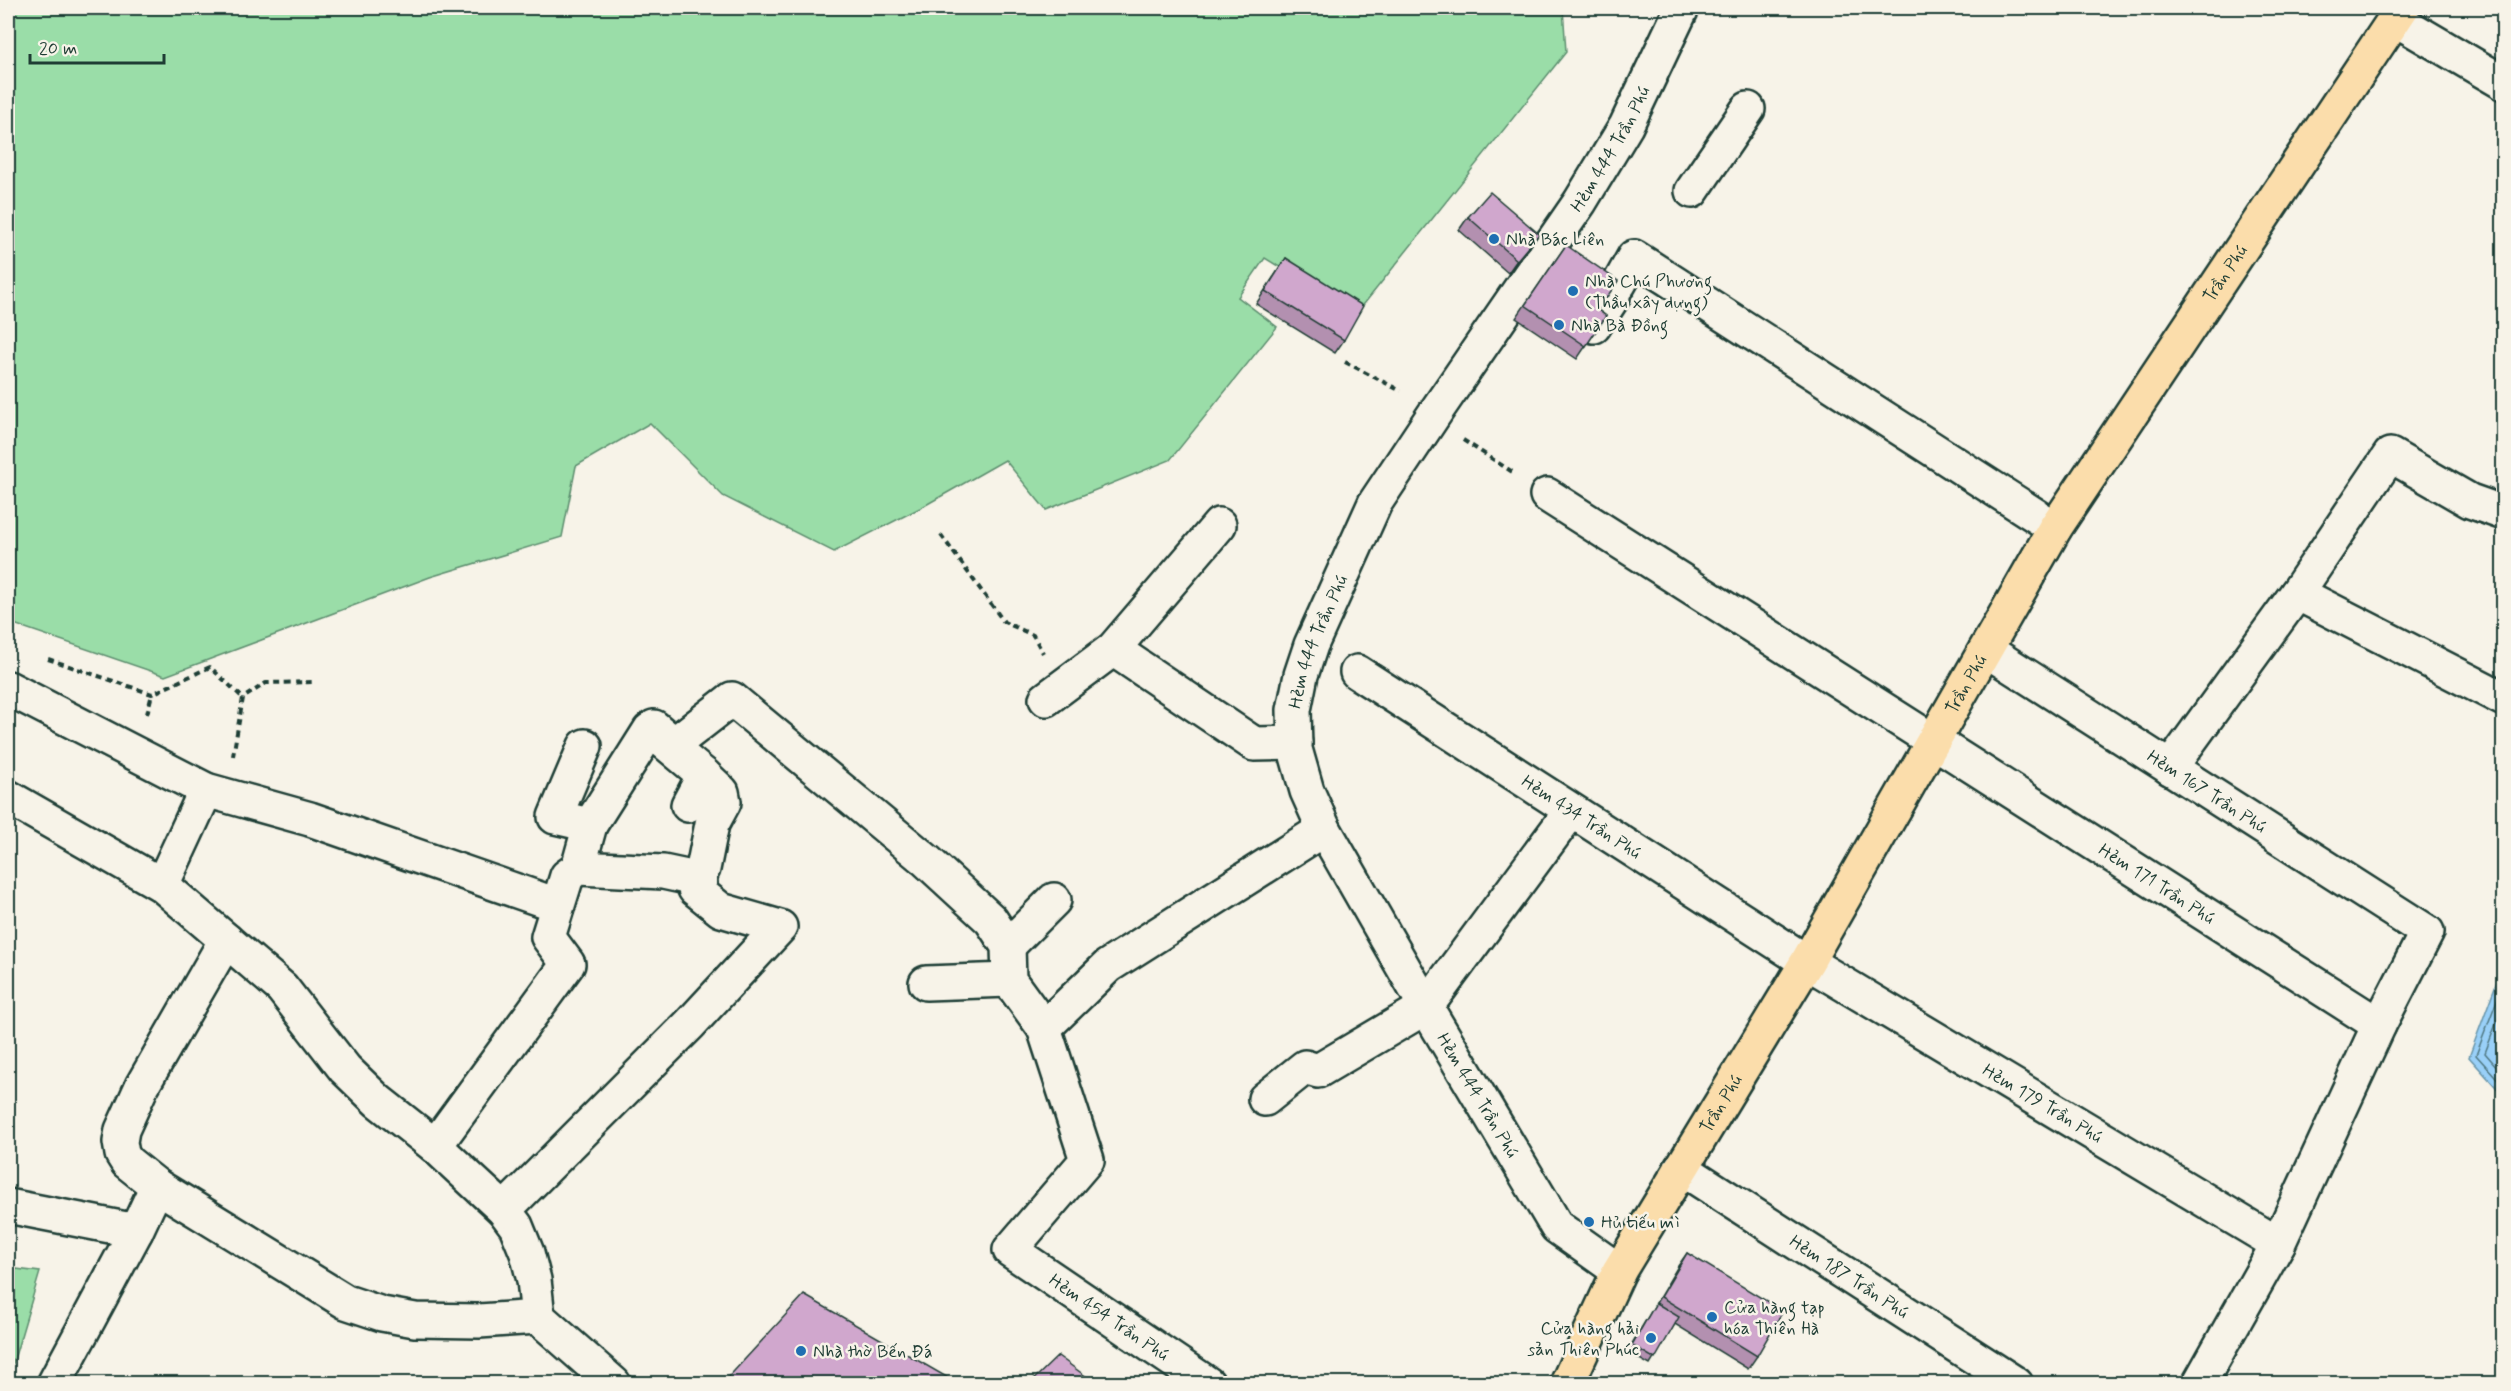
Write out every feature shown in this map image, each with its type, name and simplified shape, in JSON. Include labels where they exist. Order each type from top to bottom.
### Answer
[{"type":"main road","name":"Trần Phú","points":[[1567,1383],[1619,1271],[1806,962],[1935,741],[2055,528],[2399,13]]},
{"type":"street","name":"Hẻm 444 Trần Phú","points":[[1619,1271],[1557,1227],[1426,1007],[1324,829],[1307,791],[1295,743],[1294,710],[1301,675],[1311,645],[1375,503],[1580,202],[1626,126],[1682,8]]},
{"type":"street","points":[[2399,13],[2504,83]]},
{"type":"street","points":[[1692,191],[1748,109]]},
{"type":"street","points":[[1594,326],[1613,297],[1614,289],[1634,257],[2055,528]]},
{"type":"street","points":[[2170,768],[2297,594],[2390,455],[2470,501],[2504,513]]},
{"type":"street","name":"Hẻm 171 Trần Phú","points":[[1548,495],[2379,1025]]},
{"type":"street","points":[[1058,690],[1113,649],[1219,525]]},
{"type":"street","points":[[2297,594],[2504,699]]},
{"type":"street","points":[[1113,649],[1254,744],[1295,743]]},
{"type":"street","name":"Hẻm 167 Trần Phú","points":[[1986,650],[2427,932],[2379,1025]]},
{"type":"street","name":"Hẻm 434 Trần Phú","points":[[1357,672],[1806,962]]},
{"type":"street","points":[[8,688],[216,792],[310,819],[557,905]]},
{"type":"street","points":[[652,726],[674,744],[732,699],[927,861],[992,920],[1008,946],[1009,980],[1044,1029],[1108,966],[1324,829]]},
{"type":"street","points":[[435,1146],[568,964],[548,937],[567,876],[578,868],[590,825],[650,730],[722,792],[724,802],[712,824],[703,869],[696,879]]},
{"type":"street","points":[[585,746],[555,817],[590,825]]},
{"type":"street","points":[[688,805],[704,775]]},
{"type":"street","points":[[162,885],[216,792]]},
{"type":"street","points":[[8,797],[162,885],[282,988],[345,1069],[378,1101],[435,1146],[504,1210],[516,1226],[527,1253],[534,1280],[537,1317]]},
{"type":"street","points":[[1265,1099],[1305,1067],[1318,1071],[1426,1007],[1571,811]]},
{"type":"street","points":[[504,1210],[690,1024],[780,927],[721,910],[695,890],[700,883],[696,879],[663,872],[578,868]]},
{"type":"street","points":[[1008,946],[1054,900]]},
{"type":"street","points":[[226,940],[142,1086],[122,1130],[120,1142],[122,1154],[128,1162],[157,1186],[346,1302],[382,1314],[415,1320],[478,1321],[537,1317],[614,1383]]},
{"type":"street","name":"Hẻm 179 Trần Phú","points":[[1806,962],[2278,1244]]},
{"type":"street","points":[[926,983],[1009,980]]},
{"type":"street","points":[[2199,1383],[2278,1244],[2379,1025]]},
{"type":"street","name":"Hẻm 454 Trần Phú","points":[[1044,1029],[1087,1160],[1010,1250],[1208,1383]]},
{"type":"street","name":"Hẻm 187 Trần Phú","points":[[1681,1168],[2016,1383]]},
{"type":"street","points":[[54,1383],[136,1231],[157,1186]]},
{"type":"street","points":[[8,1206],[136,1231]]},
{"type":"path","points":[[1345,362],[1434,414],[1548,495]]},
{"type":"path","points":[[941,535],[1004,622],[1033,635],[1053,671],[1058,690]]},
{"type":"path","points":[[48,658],[152,694],[210,667],[243,698]]},
{"type":"path","points":[[216,792],[243,698],[266,683],[316,682]]},
{"type":"green space","points":[[8,8],[1563,8],[1566,52],[1356,314],[1265,258],[1238,297],[1277,327],[1170,460],[1046,510],[1005,460],[924,506],[834,552],[723,496],[650,423],[576,466],[562,537],[430,577],[165,676],[8,622]]},
{"type":"green space","points":[[8,1268],[40,1272],[8,1380]]},
{"type":"water","points":[[2503,965],[2503,1095],[2469,1057]]},
{"type":"building","points":[[1490,192],[1539,234],[1517,260],[1468,217]]},
{"type":"building","points":[[1566,245],[1618,281],[1598,310],[1606,316],[1586,346],[1525,305]]},
{"type":"building","points":[[1286,258],[1363,306],[1344,340],[1265,291]]},
{"type":"building","name":"Cửa hàng tạp hóa Thiên Hà","points":[[1687,1253],[1783,1311],[1757,1356],[1661,1297]]},
{"type":"building","points":[[804,1295],[957,1383],[723,1383]]},
{"type":"building","name":"Cửa hàng hải sản Thiên Phúc","points":[[1656,1303],[1679,1317],[1655,1359],[1632,1345]]},
{"type":"building","points":[[1058,1356],[1095,1383],[1030,1383]]},
{"type":"place","name":"Nhà Bác Liên","points":[[1494,239]]},
{"type":"place","name":"Nhà Chú Phương (Thầu xây dựng)","points":[[1573,291]]},
{"type":"place","name":"Nhà Bà Đồng","points":[[1559,325]]},
{"type":"place","name":"Hủ tiếu mì","points":[[1589,1222]]},
{"type":"place","name":"Cửa hàng tạp hóa Thiên Hà","points":[[1712,1317]]},
{"type":"place","name":"Cửa hàng hải sản Thiên Phúc","points":[[1651,1338]]},
{"type":"place","name":"Nhà thờ Bến Đá","points":[[801,1351]]}]
